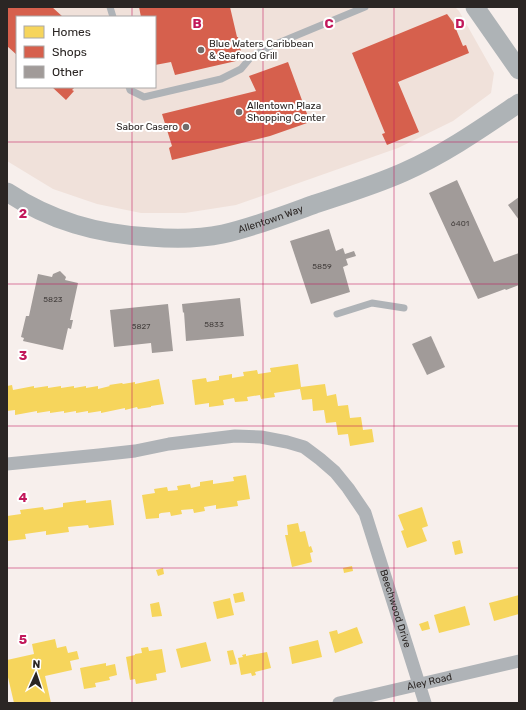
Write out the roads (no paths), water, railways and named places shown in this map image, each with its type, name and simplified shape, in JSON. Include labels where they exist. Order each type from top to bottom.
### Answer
[{"type":"street","points":[[475,7],[519,70]]},
{"type":"street","name":"Allentown Way","points":[[7,192],[56,218],[79,226],[104,232],[127,236],[161,238],[190,238],[222,234],[253,226],[420,165],[456,145],[519,103]]},
{"type":"street","name":"Beechwood Drive","points":[[7,464],[99,455],[168,444],[235,436],[261,437],[304,447],[335,472],[365,513],[425,703]]},
{"type":"street","name":"Aley Road","points":[[339,703],[519,661]]},
{"type":"lane","points":[[129,88],[130,90],[144,97],[221,79],[241,69],[251,57],[271,46],[365,7]]},
{"type":"lane","points":[[337,314],[372,302],[404,308]]},
{"type":"place","name":"Blue Waters Caribbean & Seafood Grill","points":[[201,50]]},
{"type":"place","name":"Allentown Plaza Shopping Center","points":[[239,112]]},
{"type":"place","name":"Sabor Casero","points":[[186,127]]}]
